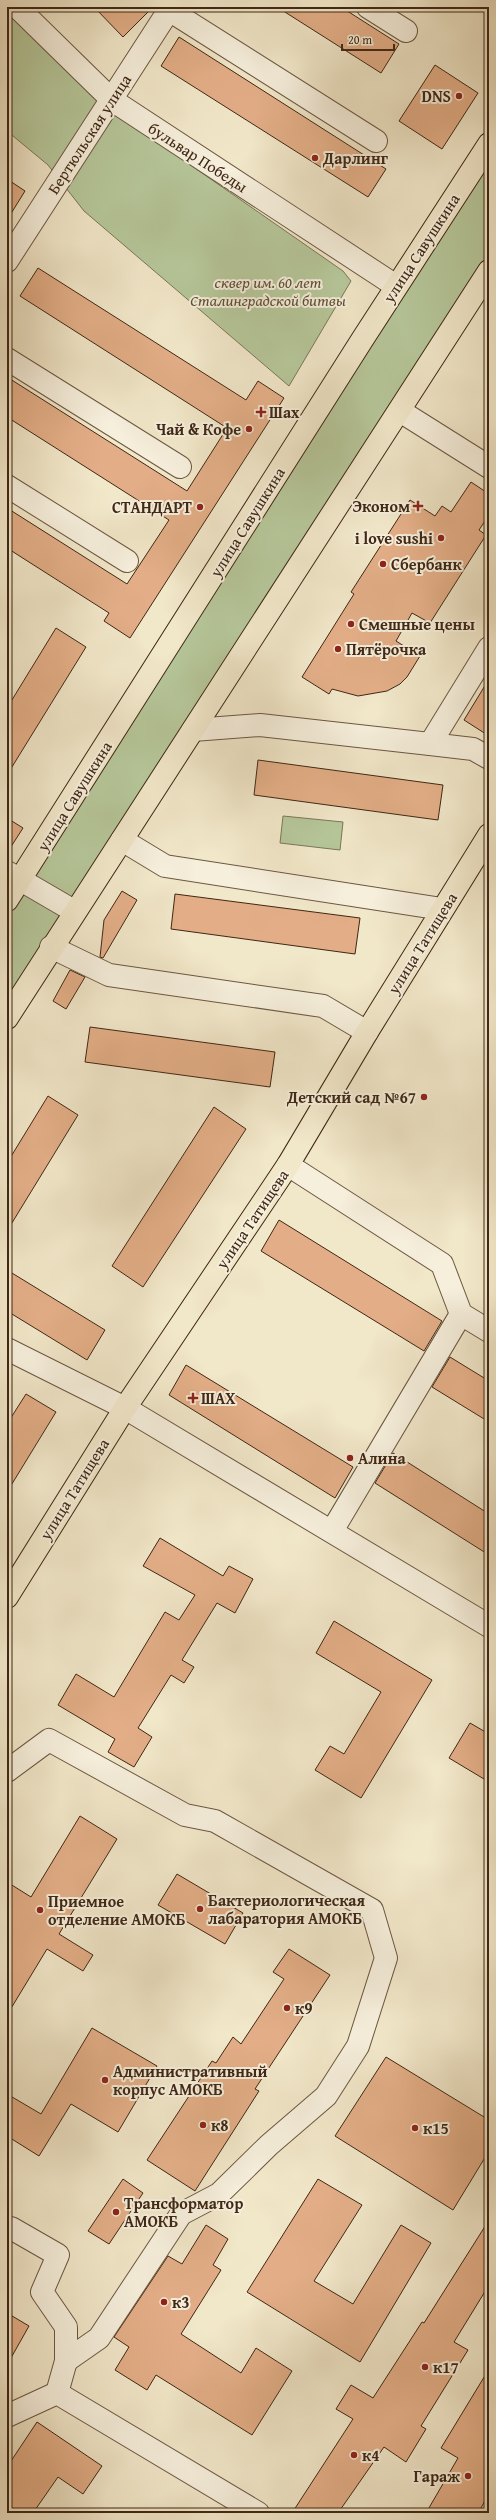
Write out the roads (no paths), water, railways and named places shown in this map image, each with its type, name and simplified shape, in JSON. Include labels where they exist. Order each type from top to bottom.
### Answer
[{"type":"main road","name":"улица Савушкина","points":[[7,900],[13,876],[489,144]]},
{"type":"main road","points":[[7,1018],[74,911],[194,730],[489,271]]},
{"type":"main road","name":"улица Татищева","points":[[7,1597],[125,1408],[288,1166],[366,1032],[442,909],[485,849]]},
{"type":"street","name":"бульвар Победы","points":[[17,7],[112,100],[396,286]]},
{"type":"street","points":[[368,7],[406,31]]},
{"type":"street","name":"Бертюльская улица","points":[[7,261],[170,9]]},
{"type":"street","points":[[170,9],[376,141]]},
{"type":"street","points":[[7,359],[180,467]]},
{"type":"street","points":[[400,411],[489,467]]},
{"type":"street","points":[[7,486],[127,561]]},
{"type":"street","points":[[430,744],[489,648]]},
{"type":"street","points":[[194,730],[260,725],[473,749],[489,758]]},
{"type":"street","points":[[122,840],[165,866],[442,909]]},
{"type":"street","points":[[13,876],[74,911]]},
{"type":"street","points":[[51,947],[109,975],[323,1006],[366,1032]]},
{"type":"street","points":[[288,1166],[442,1264],[461,1314],[489,1331]]},
{"type":"street","points":[[332,1531],[461,1314]]},
{"type":"street","points":[[8,1352],[125,1408],[489,1626]]},
{"type":"street","points":[[7,1771],[49,1740],[185,1815],[215,1821],[372,1910],[386,1958],[358,2046],[326,2096],[269,2145],[219,2194],[180,2214],[99,2338],[66,2361]]},
{"type":"street","points":[[7,2230],[11,2228],[58,2255],[42,2292],[66,2327],[66,2361],[57,2393],[7,2416]]},
{"type":"street","points":[[57,2393],[258,2513]]},
{"type":"place","name":"DNS","points":[[459,96]]},
{"type":"place","name":"Дарлинг","points":[[315,158]]},
{"type":"place","name":"Шах","points":[[261,412]]},
{"type":"place","name":"Чай & Кофе","points":[[249,429]]},
{"type":"place","name":"Эконом","points":[[418,506]]},
{"type":"place","name":"СТАНДАРТ","points":[[200,507]]},
{"type":"place","name":"i love sushi","points":[[441,538]]},
{"type":"place","name":"Сбербанк","points":[[383,564]]},
{"type":"place","name":"Смешные цены","points":[[351,624]]},
{"type":"place","name":"Пятёрочка","points":[[338,649]]},
{"type":"place","name":"Детский сад №67","points":[[424,1097]]},
{"type":"place","name":"ШАХ","points":[[193,1398]]},
{"type":"place","name":"Алина","points":[[350,1458]]},
{"type":"place","name":"Бактериологическая лабаратория АМОКБ","points":[[200,1909]]},
{"type":"place","name":"Приемное отделение АМОКБ","points":[[40,1910]]},
{"type":"place","name":"к9","points":[[287,2008]]},
{"type":"place","name":"Административный корпус АМОКБ","points":[[105,2080]]},
{"type":"place","name":"к8","points":[[203,2125]]},
{"type":"place","name":"к15","points":[[415,2128]]},
{"type":"place","name":"Трансформатор АМОКБ","points":[[116,2212]]},
{"type":"place","name":"к3","points":[[164,2302]]},
{"type":"place","name":"к17","points":[[425,2367]]},
{"type":"place","name":"к4","points":[[354,2455]]},
{"type":"place","name":"Гараж","points":[[468,2476]]},
{"type":"park label","name":"сквер им. 60 лет Сталинградской битвы","points":[[268,291]]}]
